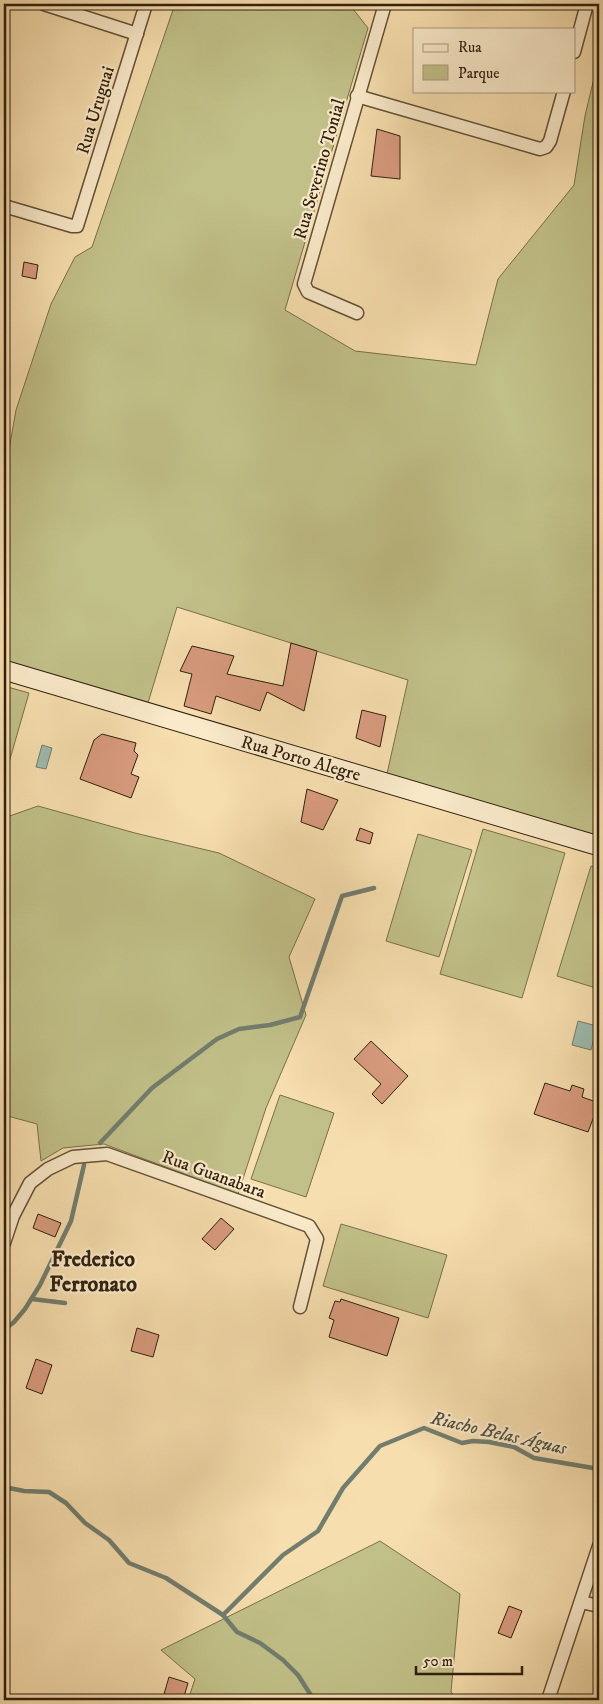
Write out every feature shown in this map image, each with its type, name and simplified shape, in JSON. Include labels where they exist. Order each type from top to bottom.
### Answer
[{"type":"street","points":[[44,4],[136,34]]},
{"type":"street","name":"Rua Uruguai","points":[[4,206],[77,226],[146,4]]},
{"type":"street","name":"Rua Severino Tonial","points":[[357,313],[308,292],[304,284],[385,4]]},
{"type":"street","points":[[576,45],[588,4]]},
{"type":"street","points":[[357,96],[540,149],[546,147],[550,141],[564,92]]},
{"type":"street","name":"Rua Porto Alegre","points":[[4,670],[599,846]]},
{"type":"street","name":"Rua Guanabara","points":[[4,1243],[13,1216],[30,1183],[48,1169],[73,1157],[107,1154],[309,1226],[317,1240],[300,1306]]},
{"type":"street","points":[[548,1700],[599,1546]]},
{"type":"street","points":[[582,1602],[599,1606]]},
{"type":"green space","points":[[175,4],[349,4],[368,28],[285,310],[355,351],[476,365],[498,279],[574,185],[585,116],[599,57],[599,853],[384,787],[408,680],[177,607],[144,716],[4,675],[4,478],[16,410],[51,304],[75,257],[92,247]]},
{"type":"green space","points":[[4,686],[29,693],[4,780]]},
{"type":"green space","points":[[38,806],[135,833],[219,853],[315,899],[289,957],[306,1015],[266,1108],[238,1194],[104,1144],[63,1148],[41,1161],[37,1124],[4,1115],[4,818]]},
{"type":"green space","points":[[483,829],[565,853],[522,998],[440,974]]},
{"type":"green space","points":[[418,834],[472,850],[439,957],[386,941]]},
{"type":"green space","points":[[591,866],[599,868],[599,989],[557,976]]},
{"type":"green space","points":[[280,1095],[334,1113],[306,1197],[251,1179]]},
{"type":"green space","points":[[341,1224],[447,1255],[428,1318],[323,1286]]},
{"type":"green space","points":[[380,1541],[460,1594],[451,1692],[458,1700],[188,1700],[195,1679],[161,1650]]},
{"type":"shaded area","points":[[42,745],[52,748],[46,769],[36,767]]},
{"type":"shaded area","points":[[578,1021],[597,1026],[591,1050],[572,1045]]},
{"type":"building","points":[[377,129],[400,136],[400,179],[371,176]]},
{"type":"building","points":[[24,262],[38,265],[36,279],[22,276]]},
{"type":"building","points":[[291,643],[317,651],[304,711],[267,692],[260,711],[216,696],[211,714],[184,706],[192,674],[180,671],[192,646],[234,656],[227,674],[283,686]]},
{"type":"building","points":[[362,710],[386,716],[380,747],[356,738]]},
{"type":"building","points":[[102,734],[136,743],[134,751],[138,755],[131,774],[139,777],[131,798],[80,779],[94,740]]},
{"type":"building","points":[[307,789],[338,800],[323,830],[301,822]]},
{"type":"building","points":[[360,828],[373,833],[370,844],[356,840]]},
{"type":"building","points":[[371,1041],[408,1076],[382,1104],[372,1094],[381,1084],[354,1059]]},
{"type":"building","points":[[545,1083],[570,1091],[572,1085],[584,1089],[582,1097],[599,1103],[588,1132],[534,1114]]},
{"type":"building","points":[[38,1214],[61,1223],[55,1237],[33,1228]]},
{"type":"building","points":[[221,1218],[234,1229],[215,1250],[202,1239]]},
{"type":"building","points":[[341,1299],[399,1318],[387,1356],[329,1337],[334,1320],[329,1318],[335,1301],[340,1302]]},
{"type":"building","points":[[137,1328],[159,1335],[153,1357],[131,1351]]},
{"type":"building","points":[[36,1359],[52,1365],[42,1394],[26,1388]]},
{"type":"building","points":[[509,1606],[522,1611],[511,1638],[498,1633]]},
{"type":"building","points":[[169,1677],[188,1683],[183,1700],[164,1694]]},
{"type":"waterway","points":[[100,1143],[152,1088],[217,1039],[239,1029],[270,1025],[300,1017],[342,896],[374,888]]},
{"type":"waterway","points":[[4,1330],[25,1309],[40,1285],[71,1221],[84,1165]]},
{"type":"waterway","points":[[32,1299],[65,1303]]},
{"type":"waterway","name":"Riacho Belas Águas","points":[[4,1487],[24,1491],[49,1492],[66,1503],[85,1523],[109,1540],[129,1563],[166,1578],[223,1615],[283,1555],[318,1531],[343,1488],[380,1446],[424,1428],[462,1443],[473,1441],[489,1442],[514,1447],[534,1458],[599,1469]]},
{"type":"waterway","points":[[223,1615],[237,1632],[260,1643],[283,1660],[298,1675],[314,1700]]},
{"type":"district","name":"Frederico Ferronato","points":[[93,1270]]}]
